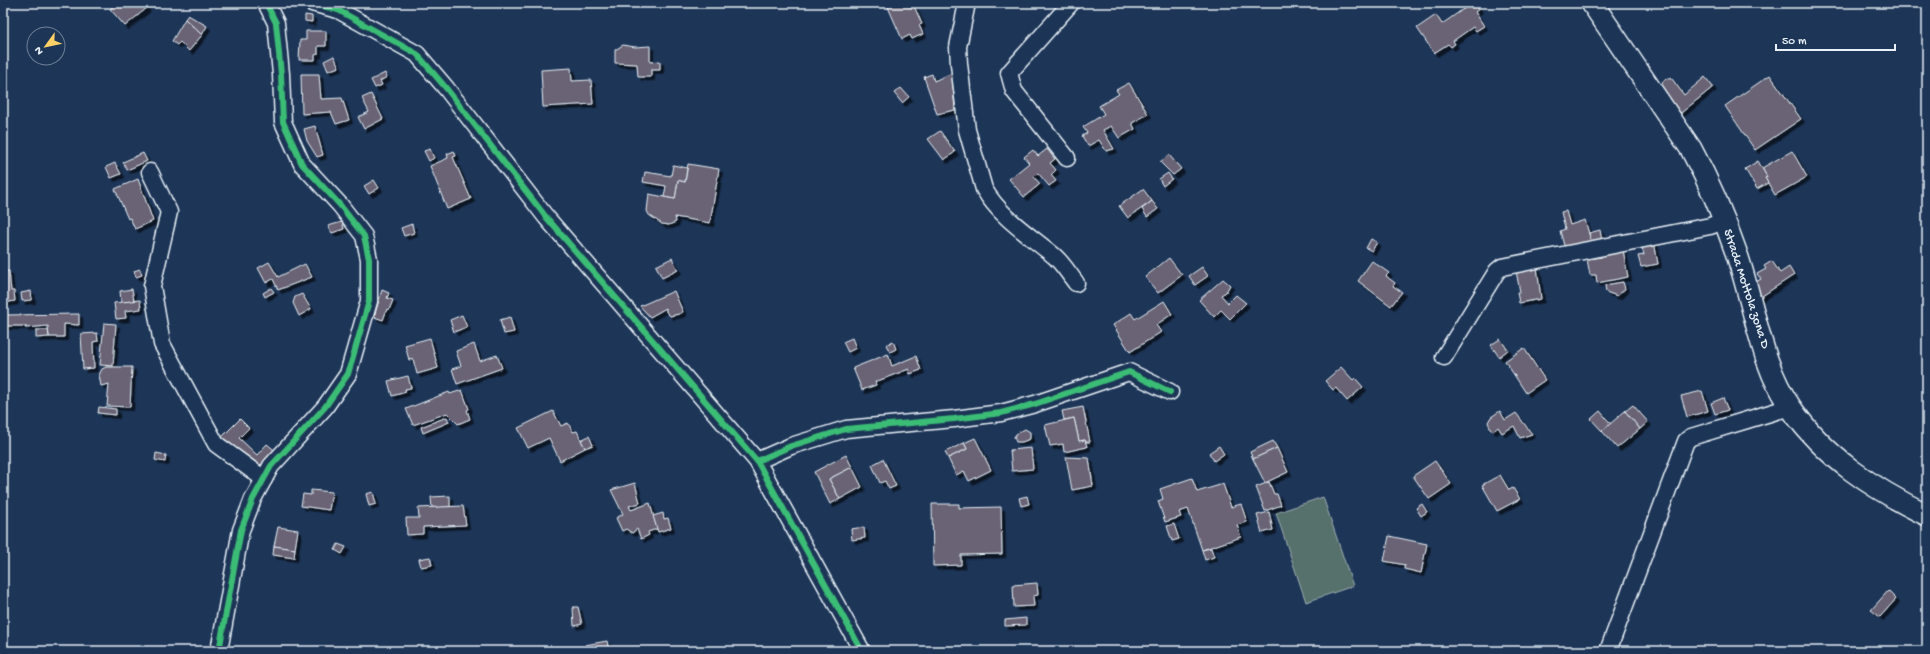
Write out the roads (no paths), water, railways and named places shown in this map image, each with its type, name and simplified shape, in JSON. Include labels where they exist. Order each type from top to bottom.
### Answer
[{"type":"main road","name":"Strada Mottola zona D","points":[[1592,3],[1691,149],[1701,167],[1736,252],[1771,369],[1790,407],[1804,427],[1831,455],[1868,483],[1927,515]]},
{"type":"street","points":[[219,651],[242,530],[253,499],[271,466],[325,407],[348,374],[370,301],[369,259],[364,236],[340,205],[302,164],[283,122],[281,74],[276,24],[266,3]]},
{"type":"street","points":[[312,3],[338,10],[417,54],[446,88],[546,217],[757,461],[862,651]]},
{"type":"street","points":[[967,3],[958,47],[959,64],[967,130],[984,189],[988,197],[1021,231],[1054,256],[1076,283]]},
{"type":"street","points":[[1067,158],[1014,91],[1009,73],[1071,3]]},
{"type":"street","points":[[150,172],[169,212],[152,286],[162,344],[216,444],[264,479]]},
{"type":"street","points":[[1444,357],[1497,271],[1502,267],[1710,226],[1724,221]]},
{"type":"street","points":[[757,461],[791,446],[846,429],[1002,413],[1035,404],[1129,372],[1170,392]]},
{"type":"street","points":[[1608,651],[1686,442],[1691,437],[1790,407]]}]
